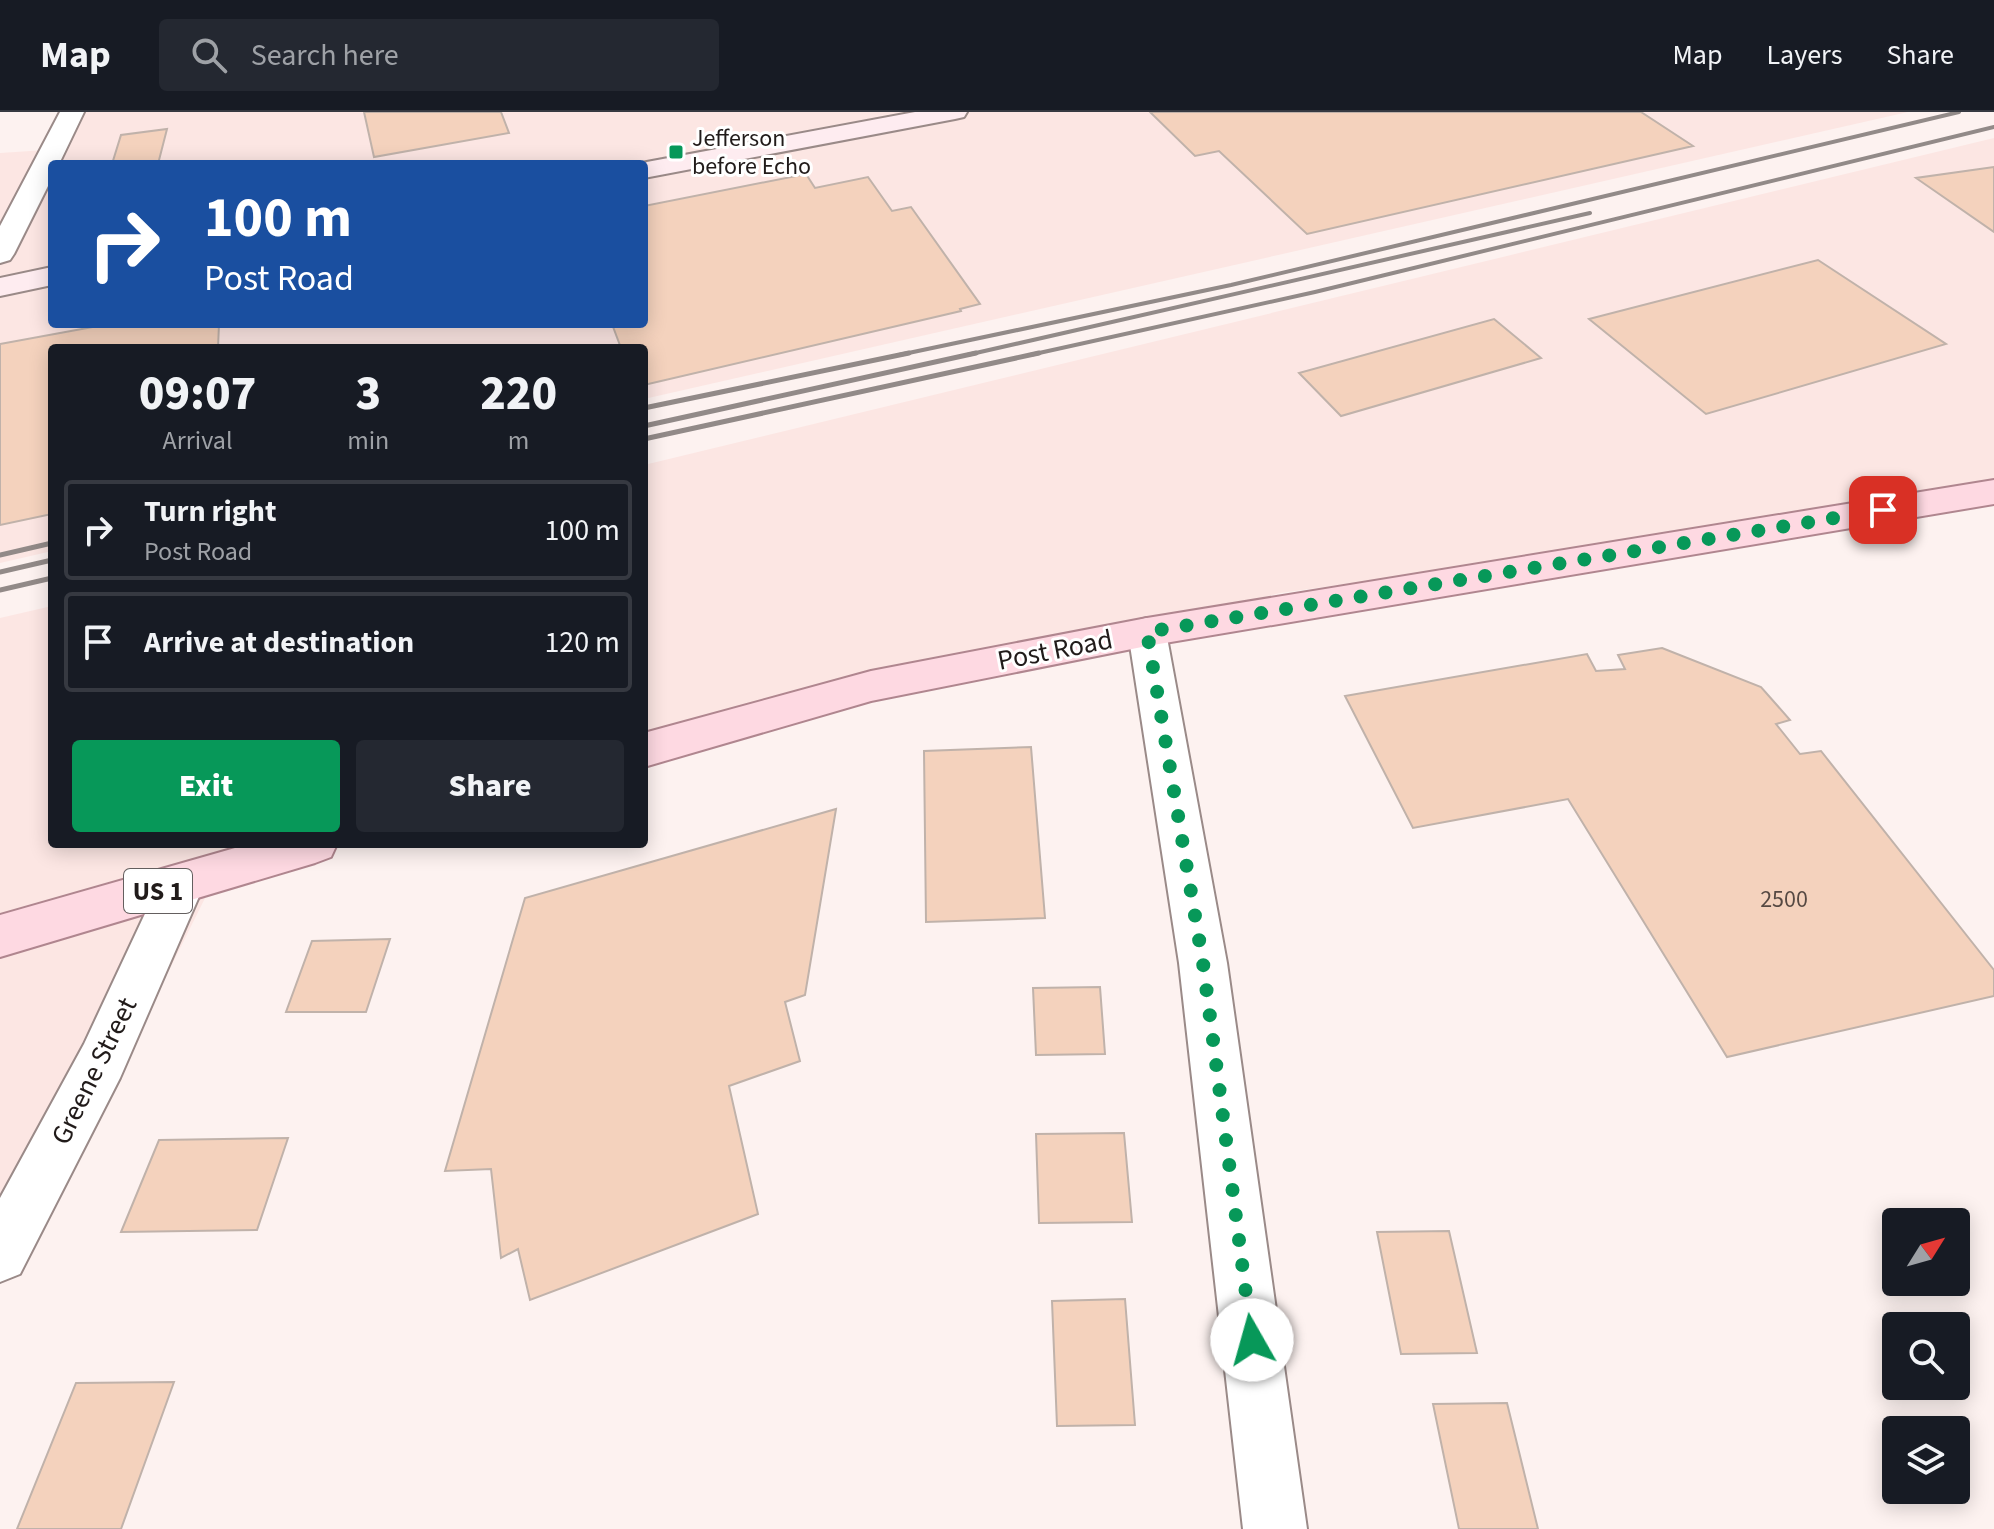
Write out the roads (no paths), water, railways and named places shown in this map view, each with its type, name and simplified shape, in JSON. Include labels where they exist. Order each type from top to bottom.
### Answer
[{"type":"main road","points":[[648,169],[955,112]]},
{"type":"main road","points":[[0,287],[48,277]]},
{"type":"main road","name":"Post Road","points":[[648,749],[871,686],[1147,632],[1994,492]]},
{"type":"main road","name":"US 1","points":[[0,936],[302,848]]},
{"type":"street","points":[[0,254],[72,112]]},
{"type":"street","points":[[1147,632],[1203,963],[1275,1529]]},
{"type":"street","name":"Greene Street","points":[[0,1254],[102,1061],[181,885]]},
{"type":"railway","points":[[899,355],[1231,285],[1959,112]]},
{"type":"railway","points":[[1030,355],[1315,292],[1994,127]]},
{"type":"railway","points":[[970,354],[1590,213]]},
{"type":"railway","points":[[648,407],[909,353]]},
{"type":"railway","points":[[970,354],[976,353]]},
{"type":"railway","points":[[648,438],[1039,353]]},
{"type":"railway","points":[[648,425],[970,354]]},
{"type":"railway","points":[[0,555],[48,544]]},
{"type":"railway","points":[[0,572],[48,561]]},
{"type":"railway","points":[[0,590],[48,579]]},
{"type":"place","name":"Jefferson before Echo","points":[[676,152]]}]
